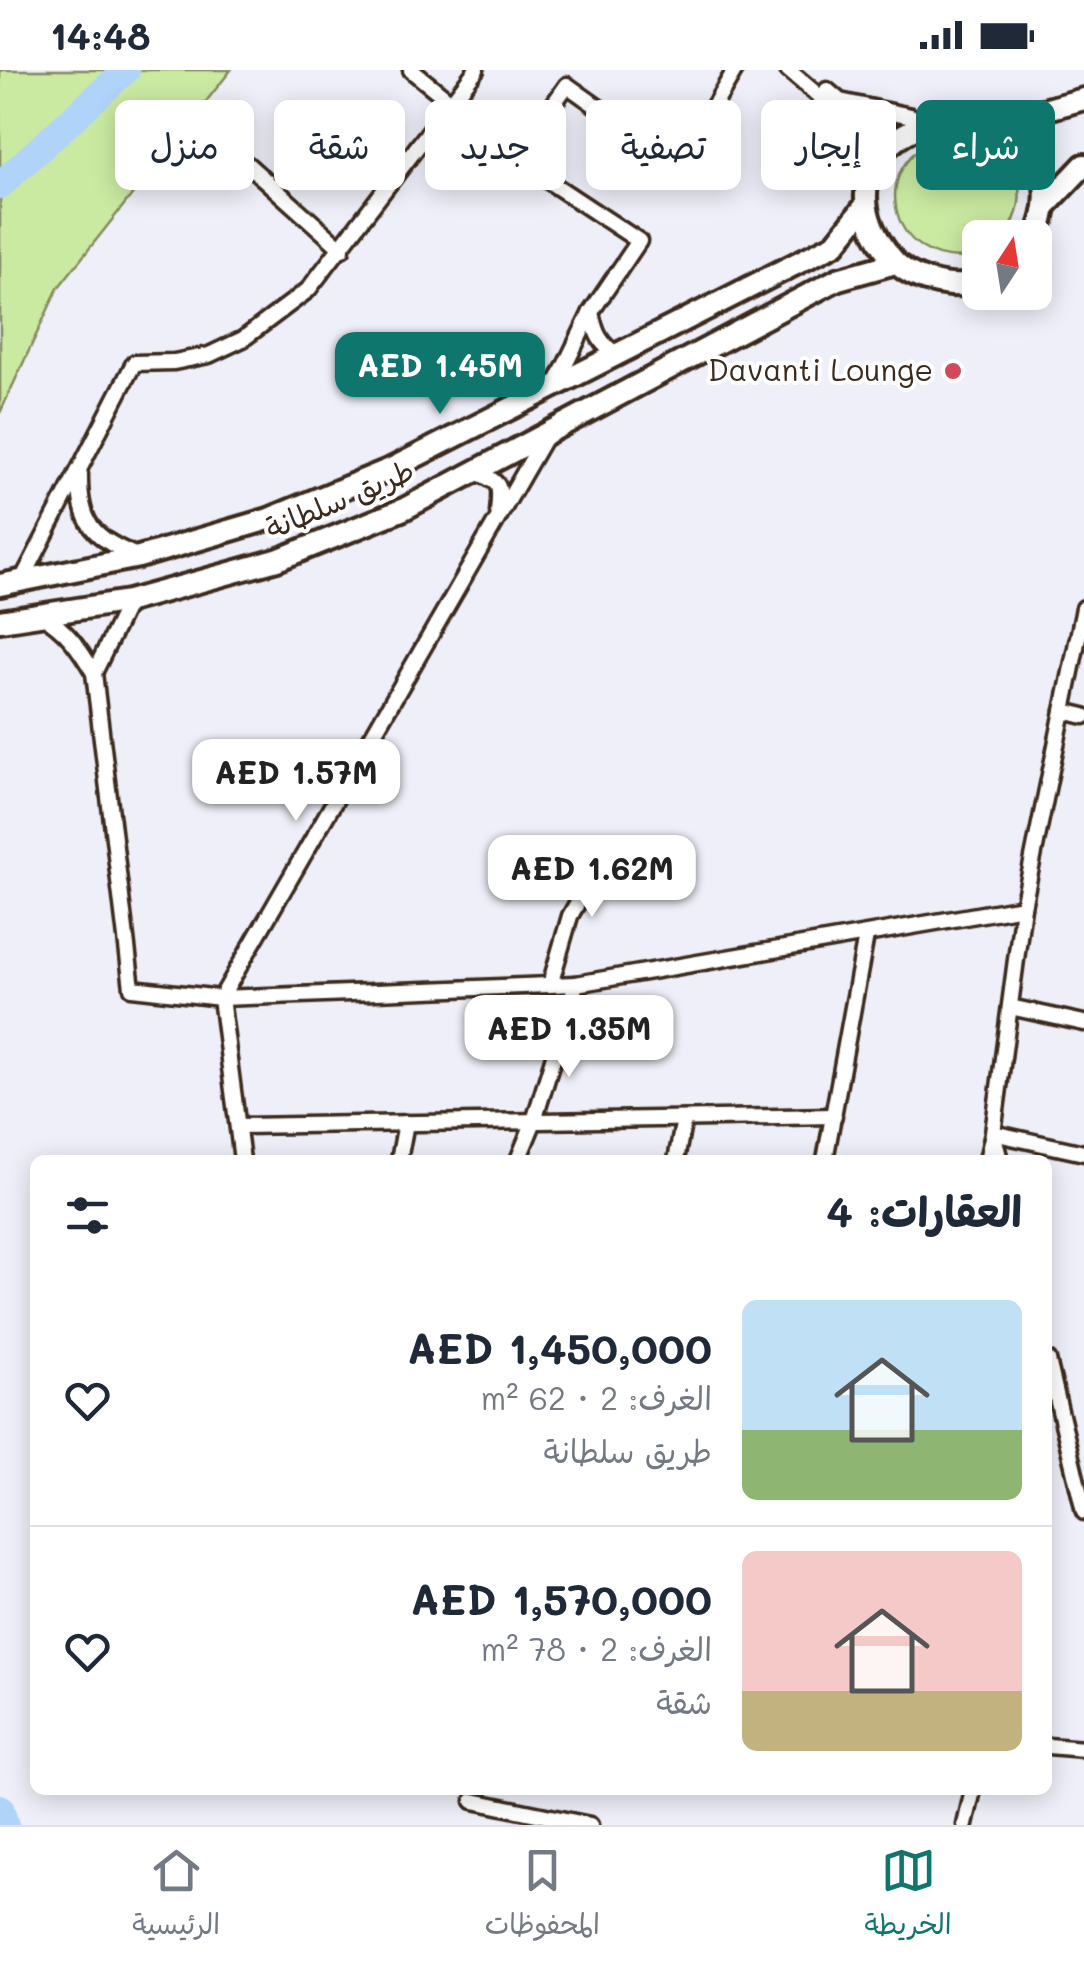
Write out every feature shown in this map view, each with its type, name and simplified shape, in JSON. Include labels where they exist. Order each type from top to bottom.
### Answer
[{"type":"main road","points":[[1055,107],[1084,99]]},
{"type":"main road","points":[[896,129],[916,114]]},
{"type":"main road","points":[[1046,205],[1084,165]]},
{"type":"main road","points":[[866,190],[865,206],[874,236],[895,262],[927,282],[962,284]]},
{"type":"main road","points":[[1041,220],[1045,190]]},
{"type":"main road","name":"طريق سلطانة","points":[[11,584],[140,557],[268,518],[393,468],[835,244],[865,206]]},
{"type":"main road","name":"طريق سلطانة","points":[[0,621],[129,601],[277,560],[404,509],[838,279],[895,262]]},
{"type":"street","points":[[411,70],[440,100]]},
{"type":"street","points":[[454,100],[476,70]]},
{"type":"street","points":[[556,100],[567,85],[679,165],[734,70]]},
{"type":"street","points":[[788,70],[824,100]]},
{"type":"street","points":[[802,70],[840,101],[911,116]]},
{"type":"street","points":[[11,584],[80,467],[134,363],[209,356],[243,339],[308,290],[425,139]]},
{"type":"street","points":[[254,170],[342,249]]},
{"type":"street","points":[[554,386],[590,312],[638,241],[562,190]]},
{"type":"street","points":[[590,312],[595,331],[606,348],[620,356]]},
{"type":"street","points":[[241,1155],[221,998],[546,434]]},
{"type":"street","points":[[80,467],[83,514],[93,531],[113,546],[140,557]]},
{"type":"street","points":[[476,472],[496,480],[501,490],[497,518]]},
{"type":"street","points":[[94,673],[129,601]]},
{"type":"street","points":[[989,1155],[1023,907],[1084,608]]},
{"type":"street","points":[[42,615],[77,644],[94,673],[132,988],[221,998],[576,984],[1023,907]]},
{"type":"street","points":[[1063,711],[1084,716]]},
{"type":"street","points":[[550,985],[570,916],[610,845]]},
{"type":"street","points":[[826,1155],[866,936]]},
{"type":"street","points":[[520,1155],[576,984]]},
{"type":"street","points":[[1010,1006],[1084,1023]]},
{"type":"street","points":[[238,1126],[834,1116]]},
{"type":"street","points":[[677,1155],[684,1118]]},
{"type":"street","points":[[400,1155],[406,1123]]},
{"type":"street","points":[[993,1133],[1084,1153]]},
{"type":"street","points":[[993,1133],[999,1155]]},
{"type":"street","points":[[1052,1377],[1084,1512]]},
{"type":"street","points":[[1052,1746],[1084,1749]]},
{"type":"street","points":[[965,1825],[973,1795]]},
{"type":"street","points":[[473,1801],[590,1825]]},
{"type":"green space","points":[[0,70],[231,70],[207,100],[115,100],[115,190],[136,190],[58,288],[0,413]]},
{"type":"green space","points":[[916,153],[916,190],[1019,190],[1014,220],[962,220],[962,256],[948,257],[923,248],[905,231],[896,208],[896,185],[906,162]]},
{"type":"waterway","points":[[0,185],[126,70]]},
{"type":"waterway","points":[[0,1808],[5,1825]]},
{"type":"place","name":"Davanti Lounge","points":[[953,371]]}]
